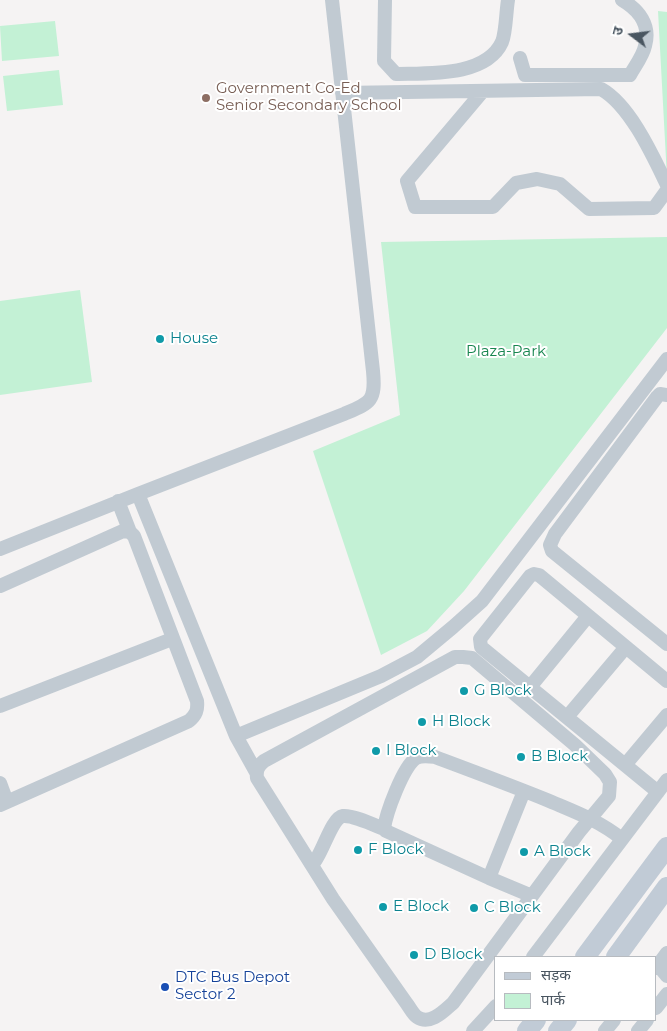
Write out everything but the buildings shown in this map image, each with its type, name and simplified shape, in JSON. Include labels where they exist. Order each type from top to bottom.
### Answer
[{"type":"main road","points":[[586,956],[667,847]]},
{"type":"main road","points":[[617,956],[667,887]]},
{"type":"main road","points":[[527,1031],[535,1021]]},
{"type":"main road","points":[[558,1031],[566,1021]]},
{"type":"street","points":[[0,549],[363,406],[372,398],[374,387],[373,371],[332,0]]},
{"type":"street","points":[[385,0],[384,61],[396,74],[435,73],[473,68],[492,56],[502,42],[508,0]]},
{"type":"street","points":[[520,58],[525,75],[630,75],[645,46],[646,26],[640,15],[622,0]]},
{"type":"street","points":[[342,93],[601,89],[612,95],[644,138],[667,185]]},
{"type":"street","points":[[483,92],[407,181],[415,207],[493,207],[516,183],[537,179],[560,184],[589,209],[654,208],[667,190]]},
{"type":"street","points":[[236,736],[381,676],[417,657],[453,627],[482,601],[667,359]]},
{"type":"street","points":[[667,395],[660,394],[657,397],[555,534],[550,545],[552,551],[667,644]]},
{"type":"street","points":[[138,494],[236,736],[256,772],[257,778],[332,898],[417,1016],[425,1020],[433,1018],[453,1003],[590,818],[609,796],[610,782],[605,774],[575,745],[472,658],[463,657],[455,658],[264,761],[259,765],[256,772]]},
{"type":"street","points":[[0,783],[4,803],[189,721],[198,709],[197,701],[134,536],[130,532],[118,501]]},
{"type":"street","points":[[0,586],[123,531],[130,532]]},
{"type":"street","points":[[658,792],[481,647],[479,643],[480,639],[530,576],[534,574],[539,575],[667,681]]},
{"type":"street","points":[[530,687],[588,616]]},
{"type":"street","points":[[0,706],[172,639]]},
{"type":"street","points":[[567,717],[626,648]]},
{"type":"street","points":[[626,765],[667,715]]},
{"type":"street","points":[[384,829],[390,808],[408,768],[414,759],[421,756],[435,757],[590,818],[622,839]]},
{"type":"street","points":[[534,956],[667,780]]},
{"type":"street","points":[[489,878],[521,804],[524,791]]},
{"type":"street","points":[[312,865],[321,854],[333,825],[338,818],[344,816],[384,829],[532,896]]},
{"type":"street","points":[[667,953],[657,966],[667,976]]},
{"type":"street","points":[[657,1007],[667,994]]},
{"type":"street","points":[[474,1031],[494,1008]]},
{"type":"street","points":[[604,1031],[613,1021]]},
{"type":"street","points":[[638,1031],[646,1021]]},
{"type":"green space","points":[[658,11],[667,12],[667,178]]},
{"type":"green space","points":[[55,21],[59,56],[2,61],[0,26]]},
{"type":"green space","points":[[59,70],[63,105],[7,111],[3,76]]},
{"type":"green space","name":"Plaza-Park","points":[[667,237],[667,328],[464,591],[427,631],[381,655],[313,451],[400,415],[381,242]]},
{"type":"green space","points":[[80,290],[92,382],[0,395],[0,301]]},
{"type":"place","name":"Government Co-Ed Senior Secondary School","points":[[206,98]]},
{"type":"place","name":"House","points":[[160,339]]},
{"type":"place","name":"G Block","points":[[464,691]]},
{"type":"place","name":"H Block","points":[[422,722]]},
{"type":"place","name":"I Block","points":[[376,751]]},
{"type":"place","name":"B Block","points":[[521,757]]},
{"type":"place","name":"F Block","points":[[358,850]]},
{"type":"place","name":"A Block","points":[[524,852]]},
{"type":"place","name":"E Block","points":[[383,907]]},
{"type":"place","name":"C Block","points":[[474,908]]},
{"type":"place","name":"D Block","points":[[414,955]]},
{"type":"place","name":"DTC Bus Depot Sector 2","points":[[165,987]]}]
